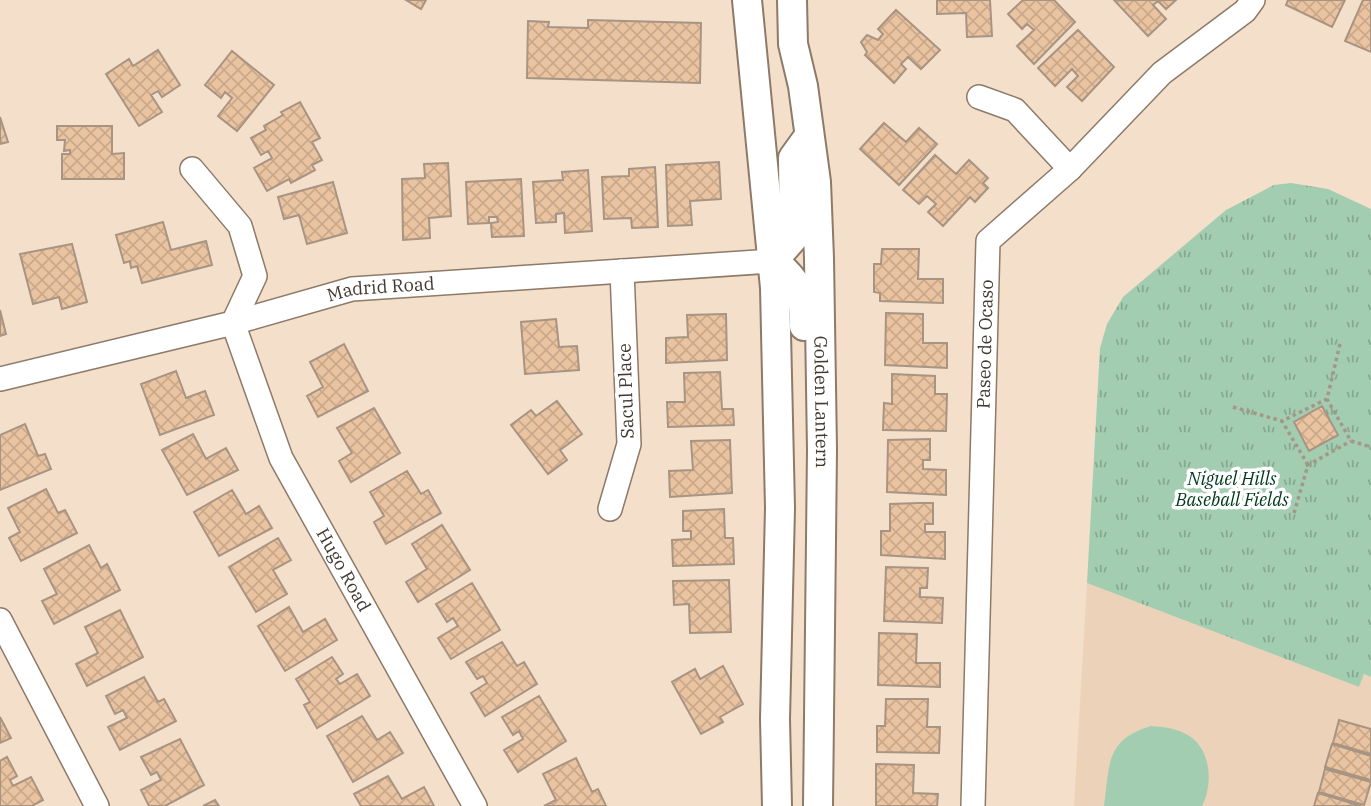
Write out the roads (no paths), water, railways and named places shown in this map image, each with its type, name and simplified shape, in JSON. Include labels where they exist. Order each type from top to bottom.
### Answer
[{"type":"main road","points":[[747,0],[773,261],[780,508],[775,719],[777,806]]},
{"type":"main road","name":"Golden Lantern","points":[[792,0],[793,44],[803,86],[816,182],[820,258],[822,450],[818,806]]},
{"type":"main road","points":[[773,261],[794,237],[793,158],[808,138]]},
{"type":"main road","points":[[773,261],[794,278],[802,292],[804,434],[822,450]]},
{"type":"street","name":"Paseo de Ocaso","points":[[973,806],[988,241],[1070,169],[1162,73],[1245,11],[1253,0]]},
{"type":"street","points":[[979,97],[1015,110],[1070,169]]},
{"type":"street","points":[[192,169],[240,226],[255,276],[233,323]]},
{"type":"street","name":"Madrid Road","points":[[0,379],[233,323],[352,289],[773,261]]},
{"type":"street","name":"Sacul Place","points":[[610,509],[629,444],[622,271]]},
{"type":"street","name":"Hugo Road","points":[[233,323],[281,458],[475,806]]},
{"type":"street","points":[[0,620],[97,806]]},
{"type":"park label","name":"Niguel Hills Baseball Fields","points":[[1232,489]]}]
